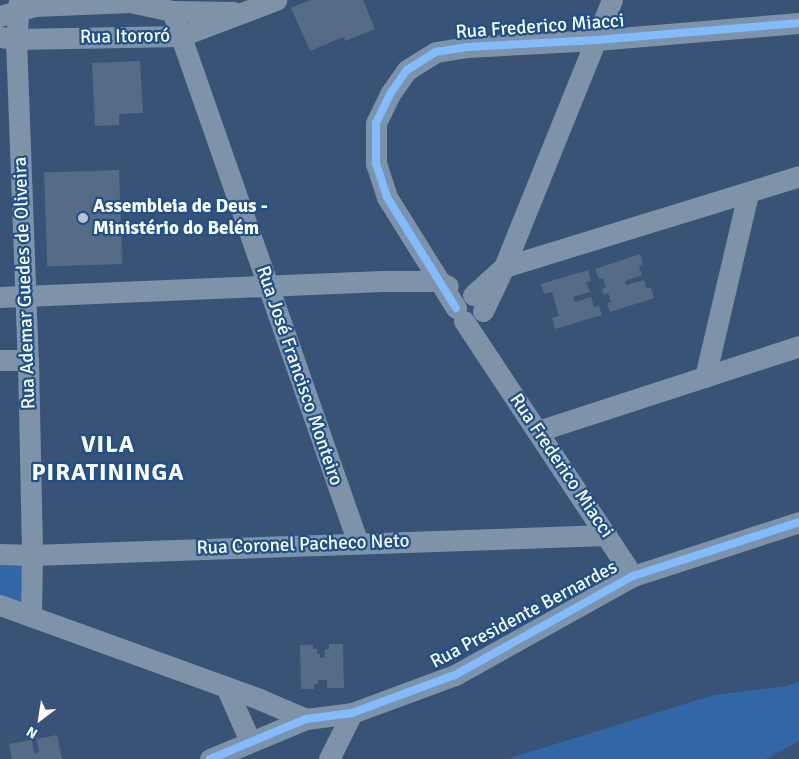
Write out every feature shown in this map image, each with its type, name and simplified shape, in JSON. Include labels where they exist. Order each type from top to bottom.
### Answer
[{"type":"street","points":[[228,0],[246,13]]},
{"type":"street","name":"Rua Itororó","points":[[8,38],[181,36],[246,13],[276,0]]},
{"type":"street","points":[[470,308],[504,267],[612,0]]},
{"type":"street","name":"Rua Itororó","points":[[12,9],[34,6],[130,1],[172,11],[246,13]]},
{"type":"street","name":"Rua Ademar Guedes de Oliveira","points":[[12,9],[8,38],[28,360],[32,555],[31,616]]},
{"type":"street","name":"Rua José Francisco Monteiro","points":[[172,11],[358,543]]},
{"type":"street","name":"Rua Frederico Miacci","points":[[633,576],[488,356],[470,308],[438,281],[387,197],[376,164],[376,123],[390,94],[407,70],[436,52],[467,47],[596,40],[799,23]]},
{"type":"street","points":[[504,267],[799,176]]},
{"type":"street","points":[[705,377],[748,193]]},
{"type":"street","points":[[0,297],[438,281]]},
{"type":"street","points":[[538,431],[799,346]]},
{"type":"street","points":[[0,360],[28,360]]},
{"type":"street","name":"Rua Presidente Bernardes","points":[[210,759],[306,719],[352,713],[455,675],[633,576],[799,522]]},
{"type":"street","name":"Rua Coronel Pacheco Neto","points":[[0,554],[32,555],[607,535]]},
{"type":"street","points":[[0,605],[226,686],[306,719]]},
{"type":"street","points":[[226,686],[250,741]]},
{"type":"street","points":[[329,759],[352,713]]},
{"type":"shaded area","points":[[0,552],[23,552],[21,603],[0,597]]},
{"type":"shaded area","points":[[799,682],[799,741],[766,759],[507,759],[714,695],[787,686]]},
{"type":"building","points":[[310,0],[363,0],[375,29],[345,41],[343,37],[310,51],[291,8]]},
{"type":"building","points":[[140,61],[143,113],[119,114],[119,125],[95,126],[92,63]]},
{"type":"building","name":"Assembleia de Deus - Ministério do Belém","points":[[119,170],[122,264],[47,267],[44,173]]},
{"type":"building","points":[[640,254],[643,265],[639,266],[642,275],[625,281],[626,285],[644,280],[647,289],[651,287],[654,298],[610,312],[607,303],[611,302],[608,293],[604,295],[602,289],[606,287],[603,278],[599,279],[595,269]]},
{"type":"building","points":[[588,270],[591,281],[586,282],[590,292],[573,297],[575,302],[591,297],[594,307],[599,306],[602,315],[555,329],[552,318],[559,316],[552,292],[544,294],[541,284]]},
{"type":"building","points":[[329,644],[343,644],[344,688],[327,688],[327,680],[318,680],[318,684],[314,684],[314,689],[301,689],[300,645],[313,645],[313,649],[317,649],[317,654],[320,654],[320,658],[324,658],[325,649],[329,649]]},
{"type":"building","points":[[57,735],[62,759],[12,759],[9,744],[32,740],[34,753],[39,752],[36,739]]},
{"type":"cycle path","points":[[456,308],[387,197],[376,164],[376,123],[390,94],[407,70],[436,52],[467,47],[596,40],[799,23]]},
{"type":"cycle path","points":[[210,759],[306,719],[352,713],[455,675],[633,576],[799,522]]},
{"type":"place","name":"Assembleia de Deus - Ministério do Belém","points":[[83,218]]},
{"type":"district","name":"VILA PIRATININGA","points":[[108,459]]}]
